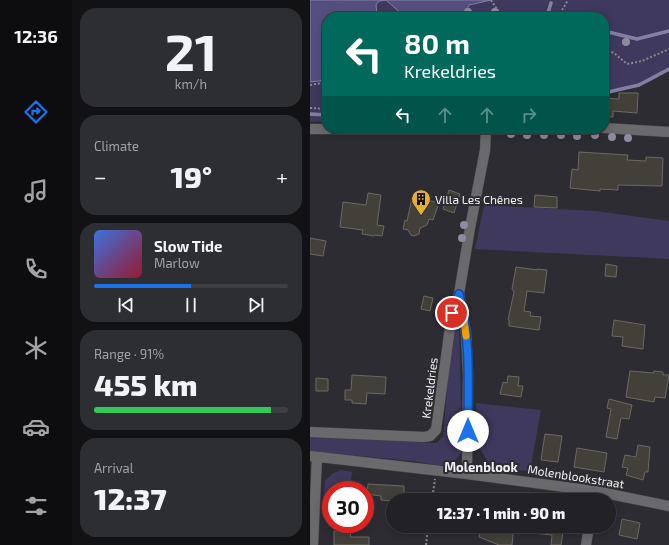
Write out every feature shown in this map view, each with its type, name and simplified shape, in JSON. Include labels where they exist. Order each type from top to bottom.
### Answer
[{"type":"street","points":[[609,128],[669,132]]},
{"type":"street","points":[[310,129],[322,129]]},
{"type":"street","points":[[313,545],[313,457],[467,474],[468,375],[466,333],[459,294],[485,150],[486,134]]},
{"type":"street","name":"Krekeldries","points":[[310,432],[430,436],[436,430],[452,313],[459,294]]},
{"type":"street","name":"Molenblookstraat","points":[[467,474],[582,493]]},
{"type":"street","name":"Molenblookstraat","points":[[616,498],[669,506]]},
{"type":"street","points":[[586,545],[587,533]]},
{"type":"path","points":[[491,0],[499,12]]},
{"type":"path","points":[[561,12],[568,0]]},
{"type":"path","points":[[609,51],[614,53],[627,64],[642,61],[669,49]]},
{"type":"path","points":[[310,85],[322,83]]},
{"type":"path","points":[[310,108],[322,109]]},
{"type":"path","points":[[433,493],[435,481]]},
{"type":"path","points":[[426,545],[427,533]]},
{"type":"shaded area","points":[[310,0],[669,0],[669,71],[650,82],[625,87],[609,93],[609,12],[322,12],[322,121],[310,122]]},
{"type":"shaded area","points":[[310,0],[386,0],[379,1],[376,5],[377,12],[322,12],[322,81],[310,82]]},
{"type":"shaded area","points":[[386,0],[491,0],[469,5],[466,12],[399,12]]},
{"type":"shaded area","points":[[484,205],[595,211],[669,221],[669,259],[475,249]]},
{"type":"shaded area","points":[[457,315],[459,317],[462,452],[454,462],[448,465],[437,465],[412,461],[310,451],[310,437],[437,443],[443,436],[453,323]]},
{"type":"shaded area","points":[[476,403],[541,410],[530,471],[491,466],[478,446]]},
{"type":"shaded area","points":[[341,470],[352,472],[350,481],[325,481],[332,474]]},
{"type":"building","points":[[619,93],[638,93],[637,113],[613,111],[613,117],[609,117],[609,98],[619,99]]},
{"type":"building","points":[[579,152],[628,155],[627,160],[646,161],[646,157],[663,158],[662,186],[618,185],[618,190],[600,189],[600,191],[570,188],[572,169],[578,170]]},
{"type":"building","points":[[449,190],[460,194],[454,213],[443,209]]},
{"type":"building","points":[[368,193],[381,195],[377,225],[384,226],[382,236],[362,234],[363,230],[340,227],[343,202],[366,205]]},
{"type":"building","points":[[535,195],[557,197],[557,208],[534,207]]},
{"type":"building","name":"Villa Les Chênes","points":[[422,196],[424,199],[439,203],[433,220],[429,219],[427,225],[420,228],[419,234],[414,236],[411,235],[408,230],[403,229],[405,220],[407,221],[412,198],[416,199]]},
{"type":"building","points":[[310,238],[326,241],[323,256],[310,254]]},
{"type":"building","points":[[606,264],[617,266],[616,277],[605,276]]},
{"type":"building","points":[[516,267],[547,270],[544,293],[527,291],[524,311],[531,312],[530,316],[541,317],[539,330],[509,326],[508,320],[514,292],[512,289]]},
{"type":"building","points":[[424,296],[433,298],[430,311],[421,309]]},
{"type":"building","points":[[614,320],[645,325],[643,349],[622,346],[623,337],[612,336]]},
{"type":"building","points":[[630,371],[654,373],[654,371],[663,372],[663,375],[669,375],[665,398],[655,397],[654,402],[626,397]]},
{"type":"building","points":[[352,375],[386,377],[385,394],[367,393],[366,404],[352,403],[352,400],[345,400],[345,390],[351,390]]},
{"type":"building","points":[[508,376],[519,377],[518,386],[523,386],[521,397],[500,394],[503,382],[507,383]]},
{"type":"building","points":[[316,378],[328,379],[328,391],[316,391]]},
{"type":"building","points":[[609,399],[632,405],[629,419],[621,418],[617,439],[606,437],[611,409],[607,408]]},
{"type":"building","points":[[545,434],[562,436],[558,462],[541,460]]},
{"type":"building","points":[[638,445],[650,447],[648,472],[645,472],[643,480],[626,475],[628,468],[622,467],[625,455],[636,457]]},
{"type":"building","points":[[577,448],[607,453],[604,472],[574,467]]},
{"type":"building","points":[[374,484],[404,486],[404,493],[386,493],[386,500],[381,500],[381,496],[374,495]]},
{"type":"building","points":[[622,519],[640,523],[637,539],[619,535]]},
{"type":"building","points":[[334,533],[351,533],[350,537],[369,537],[369,545],[334,545]]},
{"type":"building","points":[[480,533],[513,533],[512,545],[499,545],[479,537]]},
{"type":"building","points":[[533,533],[563,533],[561,545],[551,545],[552,535]]},
{"type":"waterway","points":[[548,12],[551,3]]},
{"type":"waterway","points":[[609,32],[637,39],[669,31]]},
{"type":"waterway","points":[[609,92],[639,85],[669,69]]},
{"type":"waterway","points":[[310,114],[322,115]]},
{"type":"slow traffic","points":[[462,305],[466,336]]},
{"type":"place","name":"Villa Les Chênes","points":[[421,216]]},
{"type":"district","name":"Molenblook","points":[[481,467]]},
{"type":"route","points":[[452,313],[459,294],[466,333],[468,431]]}]
